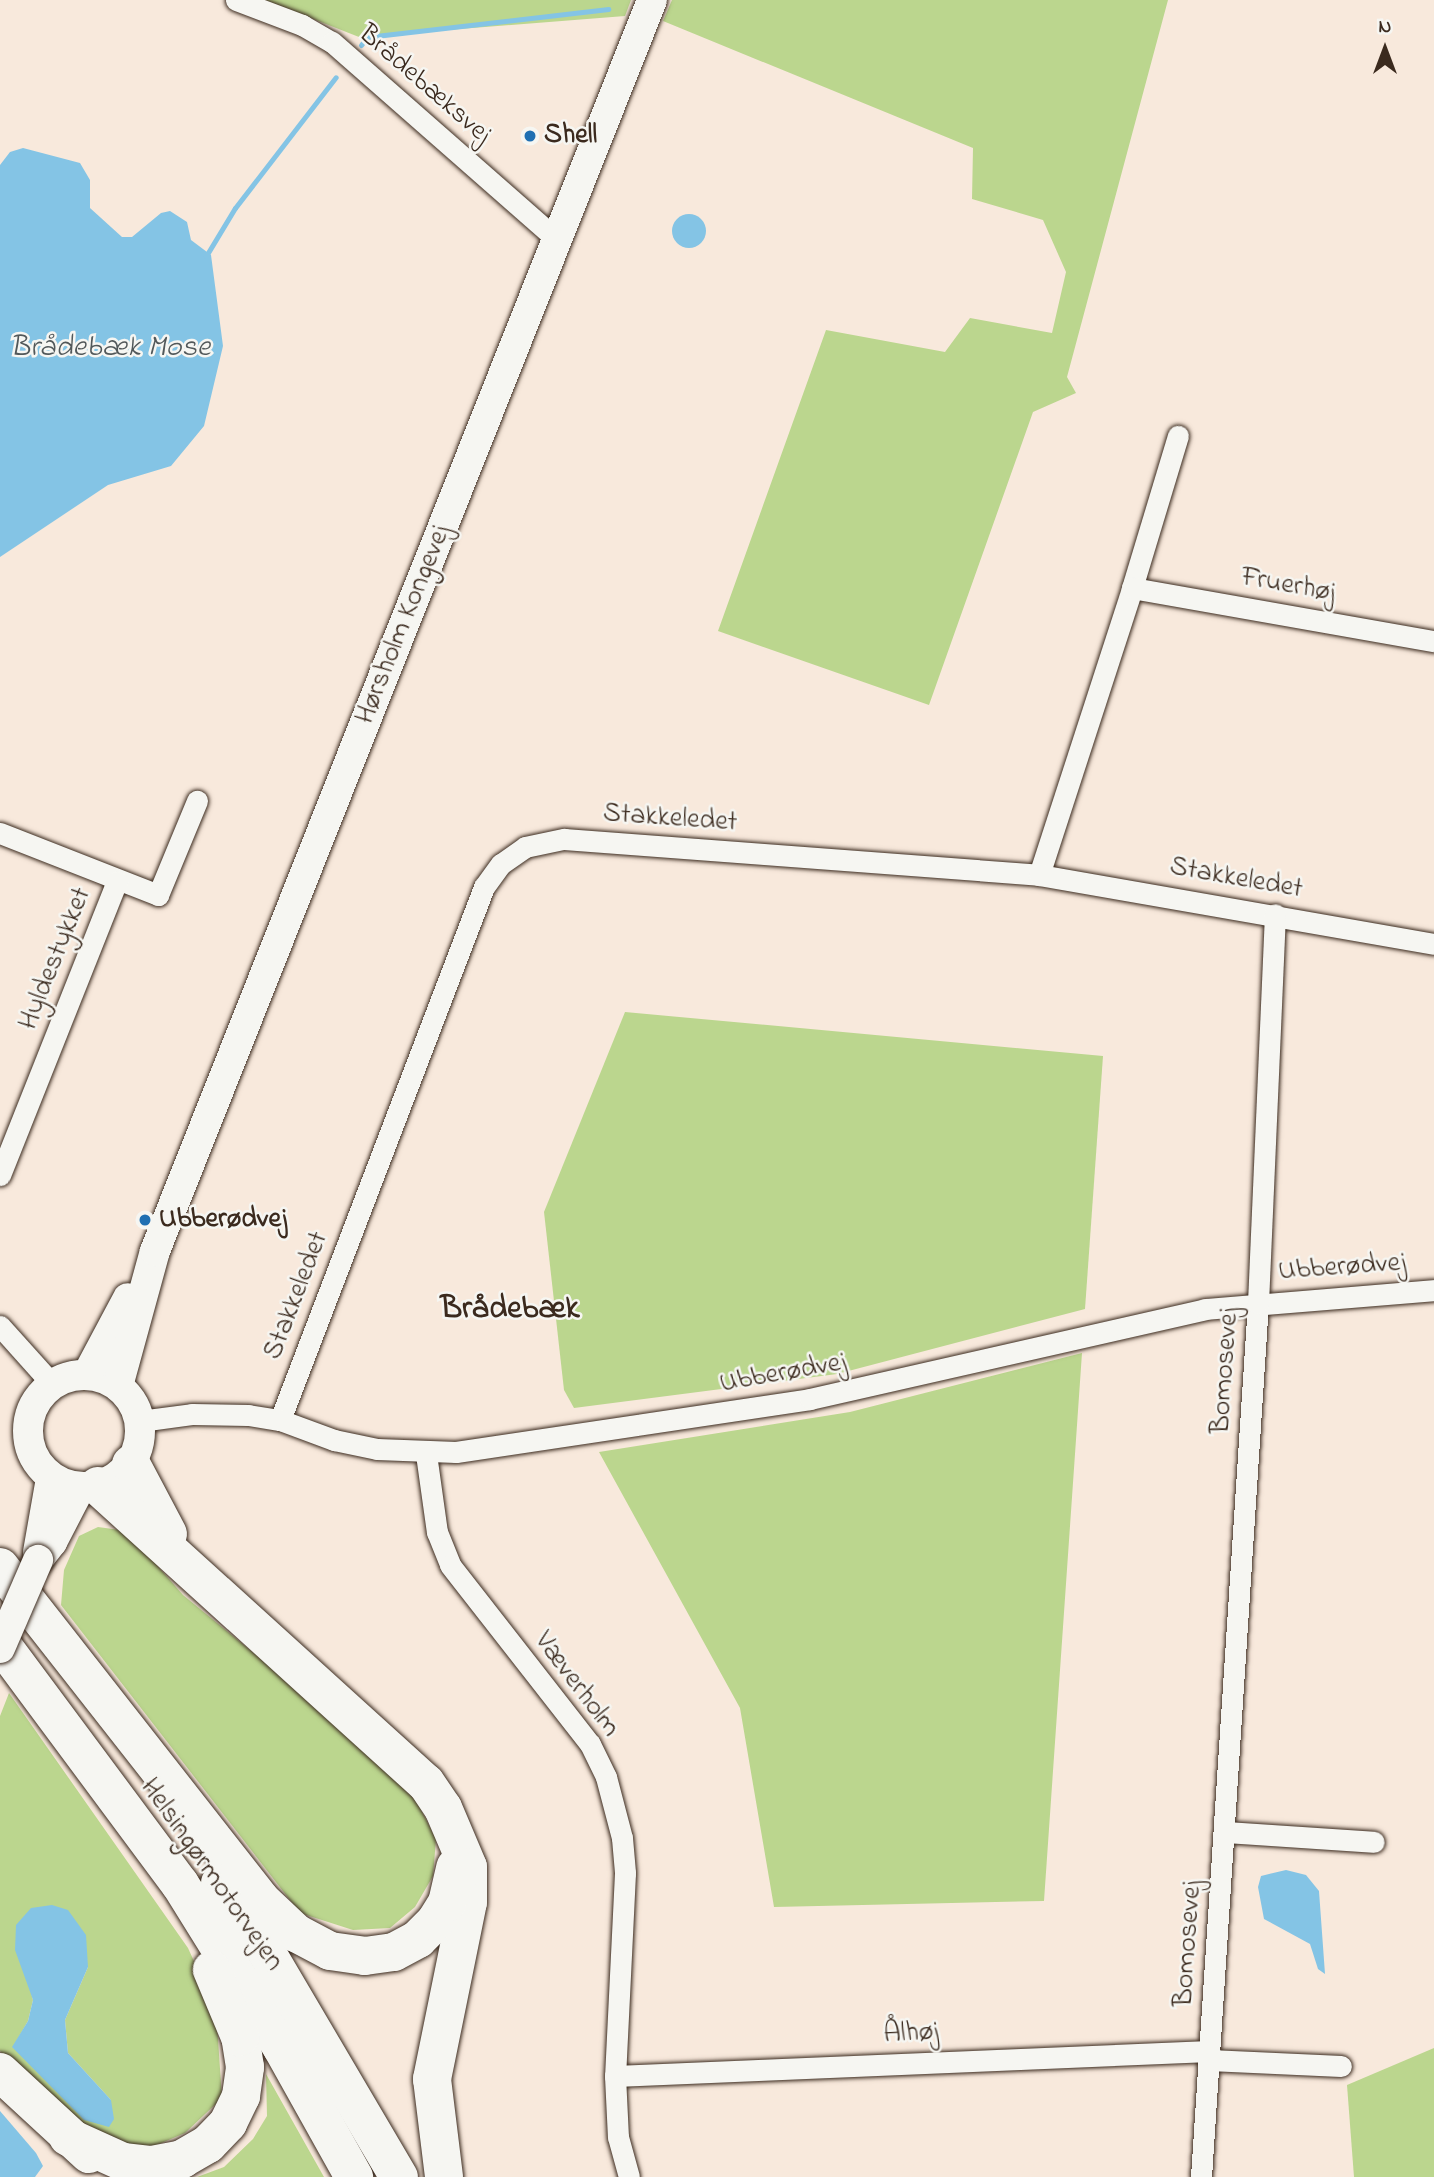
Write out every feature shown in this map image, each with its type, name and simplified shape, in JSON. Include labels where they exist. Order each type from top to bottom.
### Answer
[{"type":"highway","points":[[131,1464],[187,1566]]},
{"type":"highway","points":[[89,1487],[187,1566],[426,1783],[453,1830],[468,1867],[468,1902],[432,2079],[444,2177]]},
{"type":"highway","points":[[0,1567],[260,1899],[296,1933],[330,1951],[365,1956],[394,1952],[418,1939],[447,1903],[455,1862],[453,1830]]},
{"type":"highway","name":"Helsingørmotorvejen","points":[[0,1588],[221,1883],[267,1953],[399,2177]]},
{"type":"highway","name":"Helsingørmotorvejen","points":[[0,1642],[70,1730],[225,1953],[354,2177]]},
{"type":"highway","points":[[68,2137],[123,2162],[152,2165],[182,2159],[208,2144],[228,2123],[241,2096],[245,2067],[240,2037],[222,1990],[70,1730]]},
{"type":"highway","points":[[0,2072],[68,2137],[108,2169],[126,2177]]},
{"type":"main road","name":"Hørsholm Kongevej","points":[[118,1386],[155,1251],[652,0]]},
{"type":"main road","name":"Hørsholm Kongevej","points":[[88,1375],[155,1251]]},
{"type":"main road","points":[[38,1560],[89,1487],[131,1464],[139,1443],[140,1421],[135,1407],[118,1386],[88,1375],[52,1384],[32,1408],[27,1439],[36,1460],[51,1478],[89,1487]]},
{"type":"main road","points":[[0,1648],[38,1560],[51,1478]]},
{"type":"street","name":"Brådebæksvej","points":[[236,0],[302,25],[332,42],[557,240]]},
{"type":"street","points":[[1040,874],[1178,436]]},
{"type":"street","name":"Fruerhøj","points":[[1132,588],[1434,640]]},
{"type":"street","points":[[0,833],[158,895],[197,802]]},
{"type":"street","name":"Stakkeledet","points":[[279,1420],[484,887],[501,864],[525,847],[565,839],[1040,874],[1434,944]]},
{"type":"street","name":"Hyldestykket","points":[[0,1175],[117,881]]},
{"type":"street","name":"Bomosevej","points":[[1201,2177],[1258,1303],[1275,914]]},
{"type":"street","name":"Ubberødvej","points":[[140,1421],[192,1414],[279,1420],[334,1440],[426,1454],[810,1399],[918,1378],[1152,1319],[1258,1303],[1434,1290]]},
{"type":"street","points":[[0,1326],[52,1384]]},
{"type":"street","name":"Væverholm","points":[[426,1454],[438,1532],[450,1565],[590,1744],[606,1777],[622,1838],[625,1873],[615,2076],[618,2137],[629,2177]]},
{"type":"street","points":[[1224,1832],[1374,1842]]},
{"type":"street","points":[[1209,2055],[1340,2066]]},
{"type":"street","name":"Ålhøj","points":[[615,2076],[1209,2055]]},
{"type":"green space","points":[[265,0],[631,0],[625,16],[359,37]]},
{"type":"green space","points":[[672,0],[1168,0],[1067,377],[1076,393],[1033,412],[929,705],[718,631],[826,330],[945,352],[970,318],[1052,333],[1066,272],[1043,220],[972,199],[973,148],[663,21]]},
{"type":"green space","points":[[625,1012],[1103,1056],[1085,1309],[837,1374],[574,1408],[564,1390],[544,1212]]},
{"type":"green space","points":[[1082,1353],[1044,1901],[774,1907],[740,1708],[599,1452],[850,1412]]},
{"type":"green space","points":[[98,1527],[127,1531],[183,1595],[346,1729],[417,1802],[436,1839],[433,1876],[415,1907],[390,1928],[353,1930],[300,1913],[61,1605],[64,1570],[79,1536]]},
{"type":"green space","points":[[9,1693],[188,1948],[216,2010],[222,2098],[185,2133],[152,2147],[112,2144],[59,2110],[0,2051],[0,1716]],"holes":[[[88,1967],[65,2020],[68,2053],[111,2100],[13,2047],[28,2021],[33,2000],[27,1977]]]},
{"type":"green space","points":[[1434,2048],[1434,2177],[1354,2177],[1347,2085]]},
{"type":"green space","points":[[266,2074],[324,2177],[197,2177],[224,2167],[253,2139],[267,2116]]},
{"type":"water","name":"Brådebæk Mose","points":[[23,148],[80,163],[90,180],[90,208],[122,237],[132,237],[161,213],[170,211],[187,222],[191,240],[211,255],[223,346],[204,426],[171,466],[108,485],[0,557],[0,165],[10,152]]},
{"type":"water","points":[[689,214],[701,219],[706,231],[701,243],[689,248],[677,243],[672,231],[677,219]]},
{"type":"water","points":[[1286,1870],[1306,1875],[1319,1891],[1325,1974],[1318,1969],[1310,1944],[1264,1919],[1258,1887],[1261,1876]]},
{"type":"water","points":[[52,1905],[68,1910],[86,1935],[88,1967],[65,2020],[68,2053],[111,2100],[114,2119],[109,2127],[84,2120],[12,2047],[28,2021],[33,2000],[15,1950],[16,1925],[31,1908]]},
{"type":"water","points":[[0,2111],[36,2153],[43,2166],[35,2177],[0,2177]]},
{"type":"waterway","points":[[361,45],[367,37],[608,9]]},
{"type":"waterway","points":[[206,256],[235,208],[336,77]]},
{"type":"place","name":"Shell","points":[[530,136]]},
{"type":"place","name":"Ubberødvej","points":[[145,1220]]},
{"type":"district","name":"Brådebæk","points":[[510,1310]]}]
